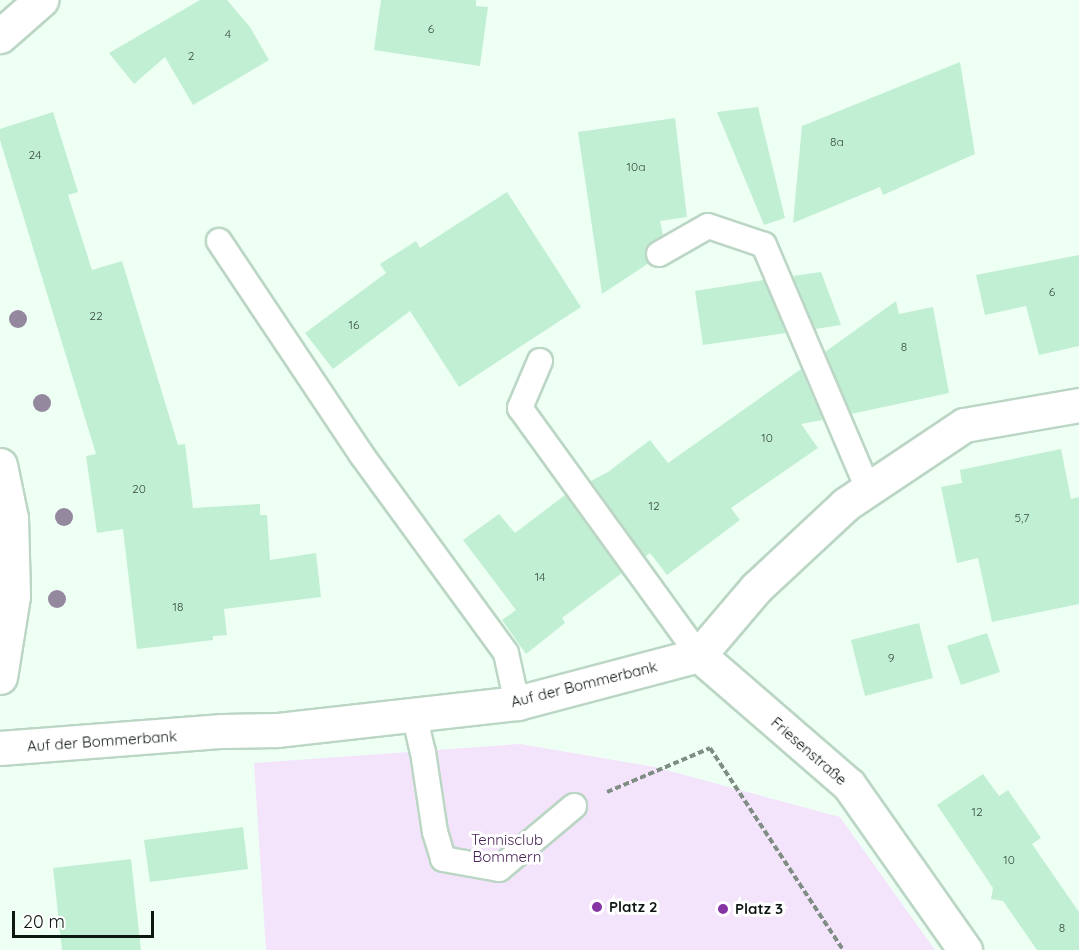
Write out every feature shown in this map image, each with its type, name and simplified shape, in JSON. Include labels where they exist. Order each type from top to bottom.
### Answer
[{"type":"street","points":[[0,36],[41,0]]},
{"type":"street","points":[[699,655],[756,588],[846,504],[964,425],[1079,405]]},
{"type":"street","points":[[0,465],[11,518],[13,596],[0,677]]},
{"type":"street","name":"Auf der Bommerbank","points":[[0,748],[222,731],[277,730],[517,703],[699,655]]},
{"type":"street","name":"Friesenstraße","points":[[699,655],[849,784],[965,950]]},
{"type":"lane","points":[[659,254],[708,226],[765,244],[868,489]]},
{"type":"lane","points":[[219,241],[361,454],[506,653],[517,703]]},
{"type":"lane","points":[[540,361],[520,408],[699,655]]},
{"type":"lane","points":[[414,714],[423,752],[435,832],[443,859],[499,869],[574,806]]},
{"type":"path","points":[[574,806],[710,748],[843,950]]},
{"type":"green space","name":"Tennisclub Bommern","points":[[520,744],[655,767],[840,817],[935,950],[266,950],[254,763]]},
{"type":"building","points":[[200,0],[227,0],[250,27],[269,60],[193,105],[165,57],[134,84],[109,53]]},
{"type":"building","points":[[381,0],[476,0],[476,6],[488,7],[480,66],[374,50]]},
{"type":"building","points":[[960,62],[975,154],[883,195],[880,187],[793,223],[802,126]]},
{"type":"building","points":[[758,107],[785,218],[764,225],[717,112]]},
{"type":"building","points":[[53,112],[78,192],[68,195],[92,270],[122,261],[178,445],[185,444],[193,508],[260,504],[260,515],[267,515],[270,560],[316,553],[321,597],[224,609],[227,635],[213,636],[213,640],[137,649],[123,529],[97,533],[86,456],[96,454],[0,140],[0,129]]},
{"type":"building","points":[[675,118],[687,217],[660,221],[663,235],[646,247],[645,255],[649,263],[602,294],[578,132]]},
{"type":"building","points":[[507,192],[581,307],[459,387],[410,311],[333,369],[305,333],[386,273],[380,264],[416,241],[420,248]]},
{"type":"building","points":[[1079,255],[1079,346],[1039,355],[1026,306],[985,315],[976,275]]},
{"type":"building","points":[[821,272],[841,325],[815,329],[793,276]]},
{"type":"building","points":[[764,280],[786,333],[703,345],[695,291]]},
{"type":"building","points":[[896,301],[899,314],[933,307],[949,393],[851,414],[825,352]]},
{"type":"building","points":[[801,369],[823,420],[801,424],[818,448],[731,508],[740,520],[667,575],[650,553],[645,557],[591,481],[608,472],[650,440],[668,463]]},
{"type":"building","points":[[1061,449],[1071,499],[1079,497],[1079,604],[992,622],[978,558],[957,563],[941,487],[962,483],[960,470]]},
{"type":"building","points":[[565,495],[622,573],[562,618],[565,623],[526,654],[502,620],[516,610],[463,540],[499,514],[515,533]]},
{"type":"building","points":[[919,623],[933,678],[865,696],[851,640]]},
{"type":"building","points":[[987,633],[1000,672],[961,685],[947,646]]},
{"type":"building","points":[[983,774],[999,796],[1008,790],[1041,838],[1032,844],[1079,912],[1079,950],[1037,950],[1003,901],[991,899],[993,888],[937,805]]},
{"type":"building","points":[[243,827],[248,869],[150,882],[144,840]]},
{"type":"building","points":[[131,859],[141,950],[62,950],[53,868]]},
{"type":"place","name":"Platz 2","points":[[597,907]]},
{"type":"place","name":"Platz 3","points":[[723,909]]}]
